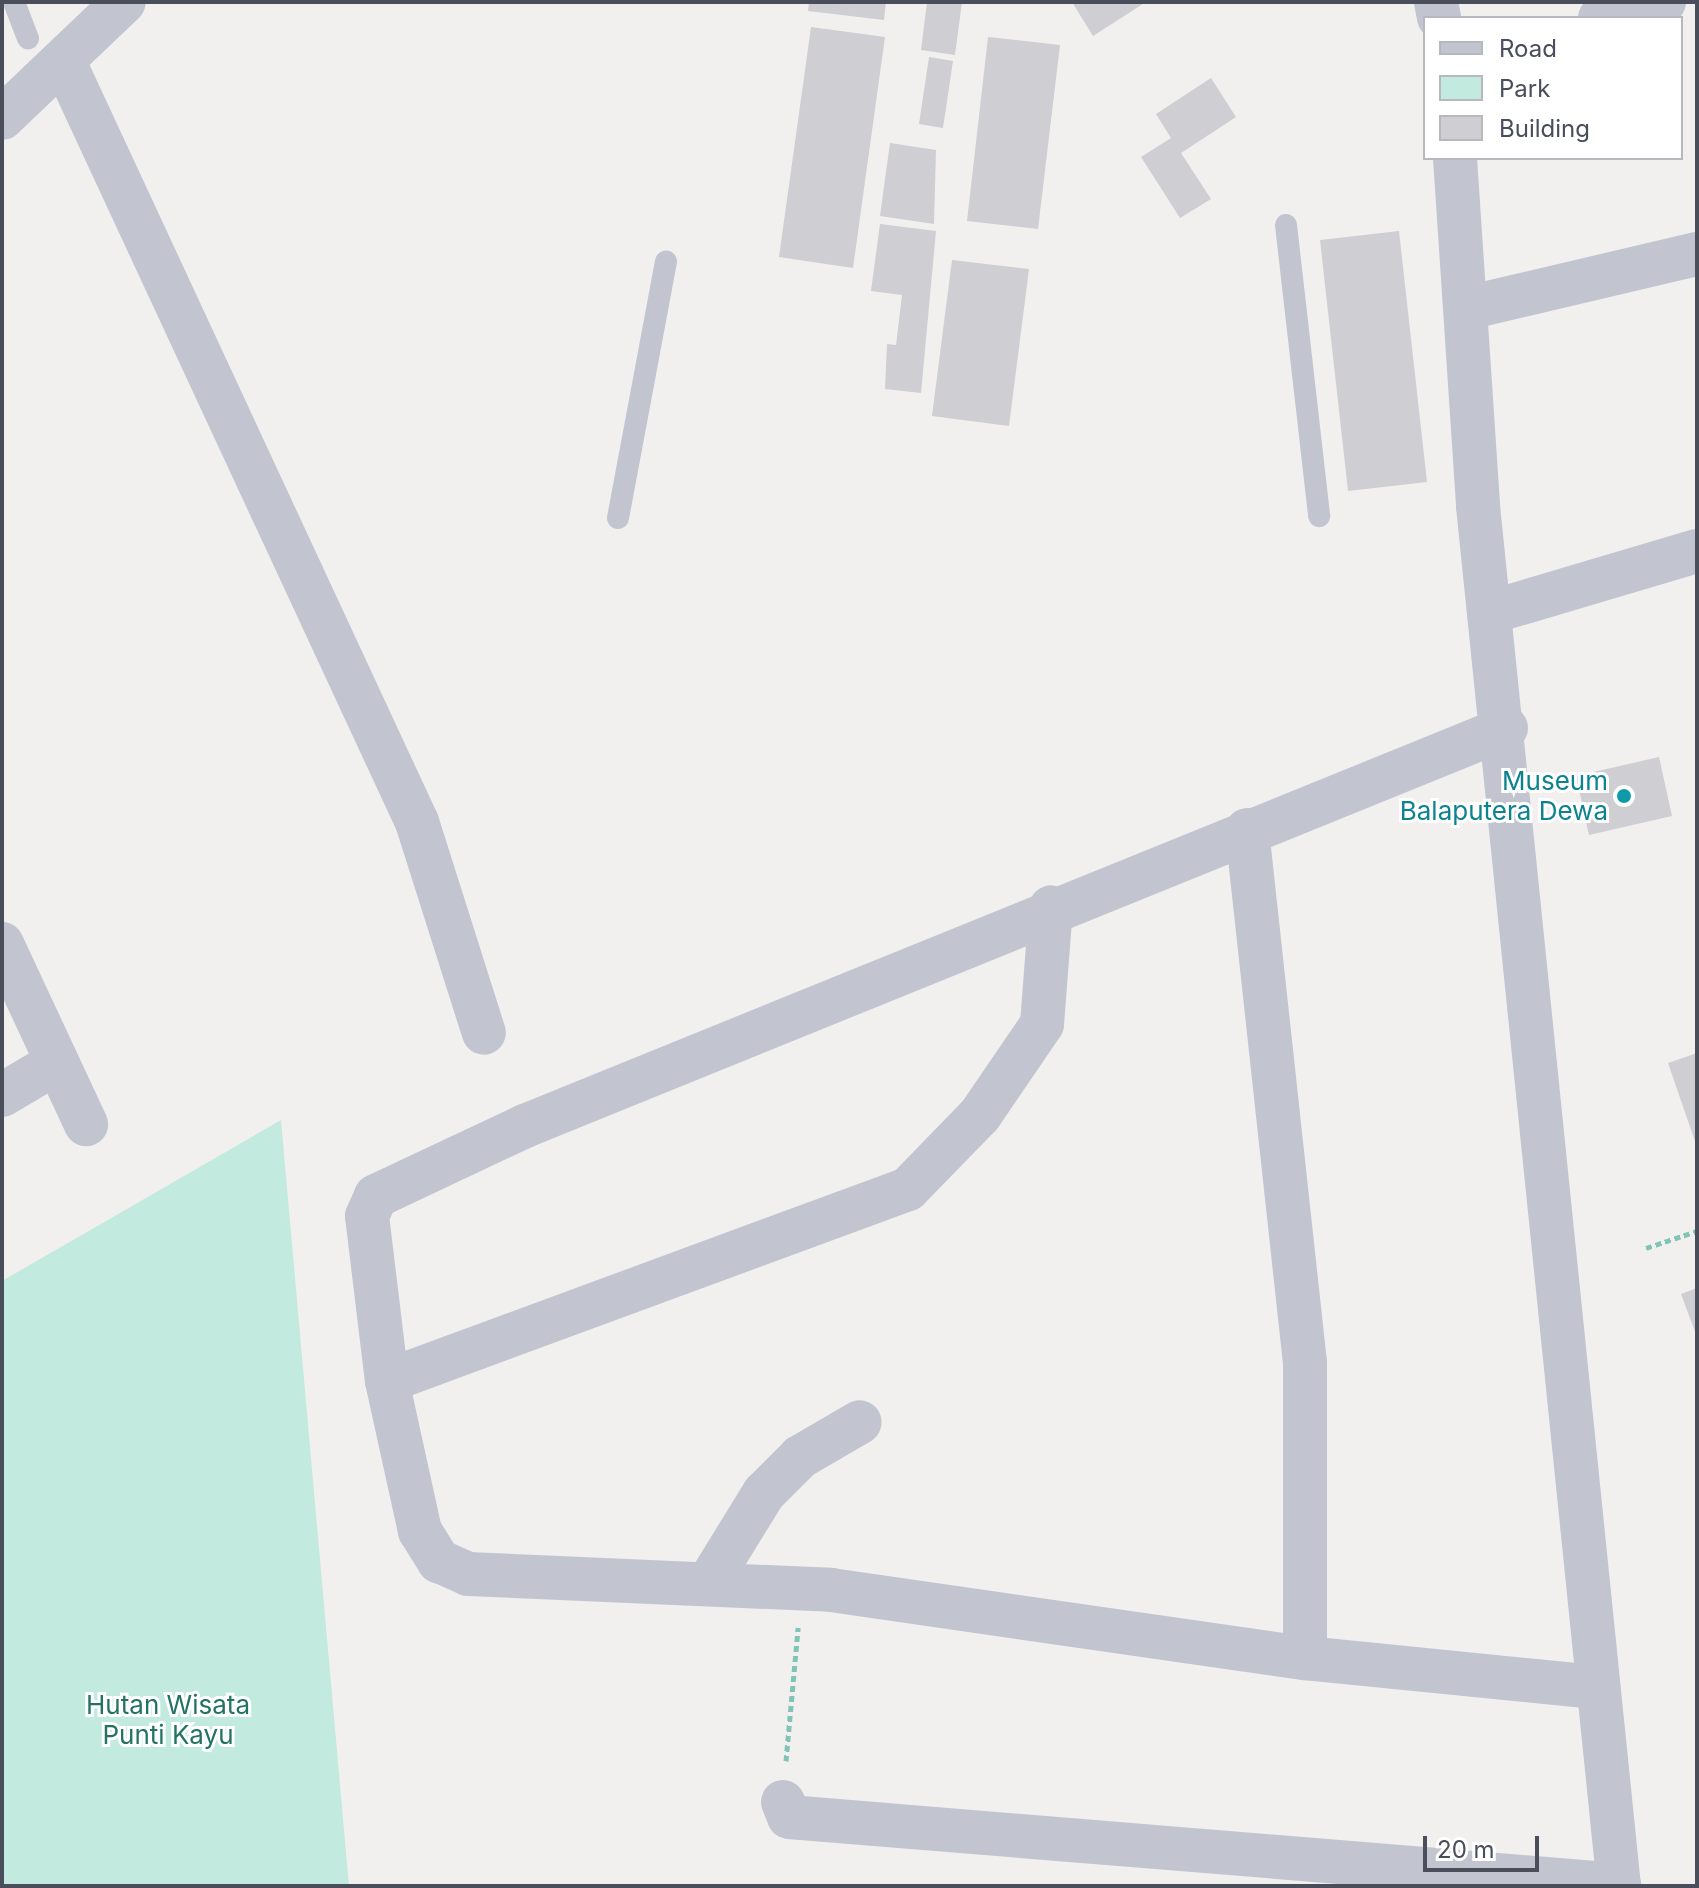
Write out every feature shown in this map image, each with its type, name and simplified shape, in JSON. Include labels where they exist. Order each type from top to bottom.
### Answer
[{"type":"street","points":[[2,118],[124,2]]},
{"type":"street","points":[[1608,16],[1664,2]]},
{"type":"street","points":[[64,62],[417,822],[484,1033]]},
{"type":"street","points":[[783,1802],[789,1817],[1619,1886],[1596,1687],[1506,728],[1478,506],[1471,307],[1455,160]]},
{"type":"street","points":[[1471,307],[1697,254]]},
{"type":"street","points":[[1491,612],[1697,551]]},
{"type":"street","points":[[1506,728],[1051,907],[525,1126],[376,1196],[367,1216],[387,1381],[420,1531],[439,1561],[468,1574],[711,1579],[1305,1658],[1596,1687]]},
{"type":"street","points":[[1247,830],[1305,1363],[1305,1658]]},
{"type":"street","points":[[387,1381],[908,1189],[980,1115],[1042,1024],[1051,907]]},
{"type":"street","points":[[2,944],[86,1124]]},
{"type":"street","points":[[2,1095],[56,1063]]},
{"type":"street","points":[[711,1579],[764,1493],[800,1457],[860,1422]]},
{"type":"lane","points":[[14,2],[28,38]]},
{"type":"lane","points":[[1286,225],[1319,516]]},
{"type":"lane","points":[[618,518],[666,261]]},
{"type":"path","points":[[1646,1248],[1697,1231]]},
{"type":"path","points":[[783,1802],[801,1590]]},
{"type":"green space","name":"Hutan Wisata Punti Kayu","points":[[281,1120],[349,1886],[2,1886],[2,1281]]},
{"type":"building","points":[[809,2],[886,2],[884,20],[808,11]]},
{"type":"building","points":[[927,2],[962,2],[955,55],[921,50]]},
{"type":"building","points":[[1072,2],[1146,2],[1093,36]]},
{"type":"building","points":[[811,27],[885,37],[853,268],[779,257]]},
{"type":"building","points":[[988,37],[1060,45],[1038,229],[967,221]]},
{"type":"building","points":[[929,57],[953,61],[943,128],[919,124]]},
{"type":"building","points":[[1211,78],[1236,117],[1181,153],[1211,199],[1180,218],[1141,157],[1171,138],[1156,114]]},
{"type":"building","points":[[890,143],[936,150],[934,224],[880,216]]},
{"type":"building","points":[[880,224],[936,231],[921,393],[885,389],[887,344],[896,345],[902,295],[871,291]]},
{"type":"building","points":[[1399,231],[1427,482],[1348,491],[1320,240]]},
{"type":"building","points":[[952,260],[1029,269],[1009,426],[932,416]]},
{"type":"building","name":"Museum Balaputera Dewa","points":[[1659,757],[1672,816],[1589,835],[1576,776]]},
{"type":"building","points":[[1697,1053],[1697,1147],[1668,1063]]},
{"type":"building","points":[[1697,1288],[1697,1337],[1681,1294]]},
{"type":"place","name":"Museum Balaputera Dewa","points":[[1624,796]]}]
